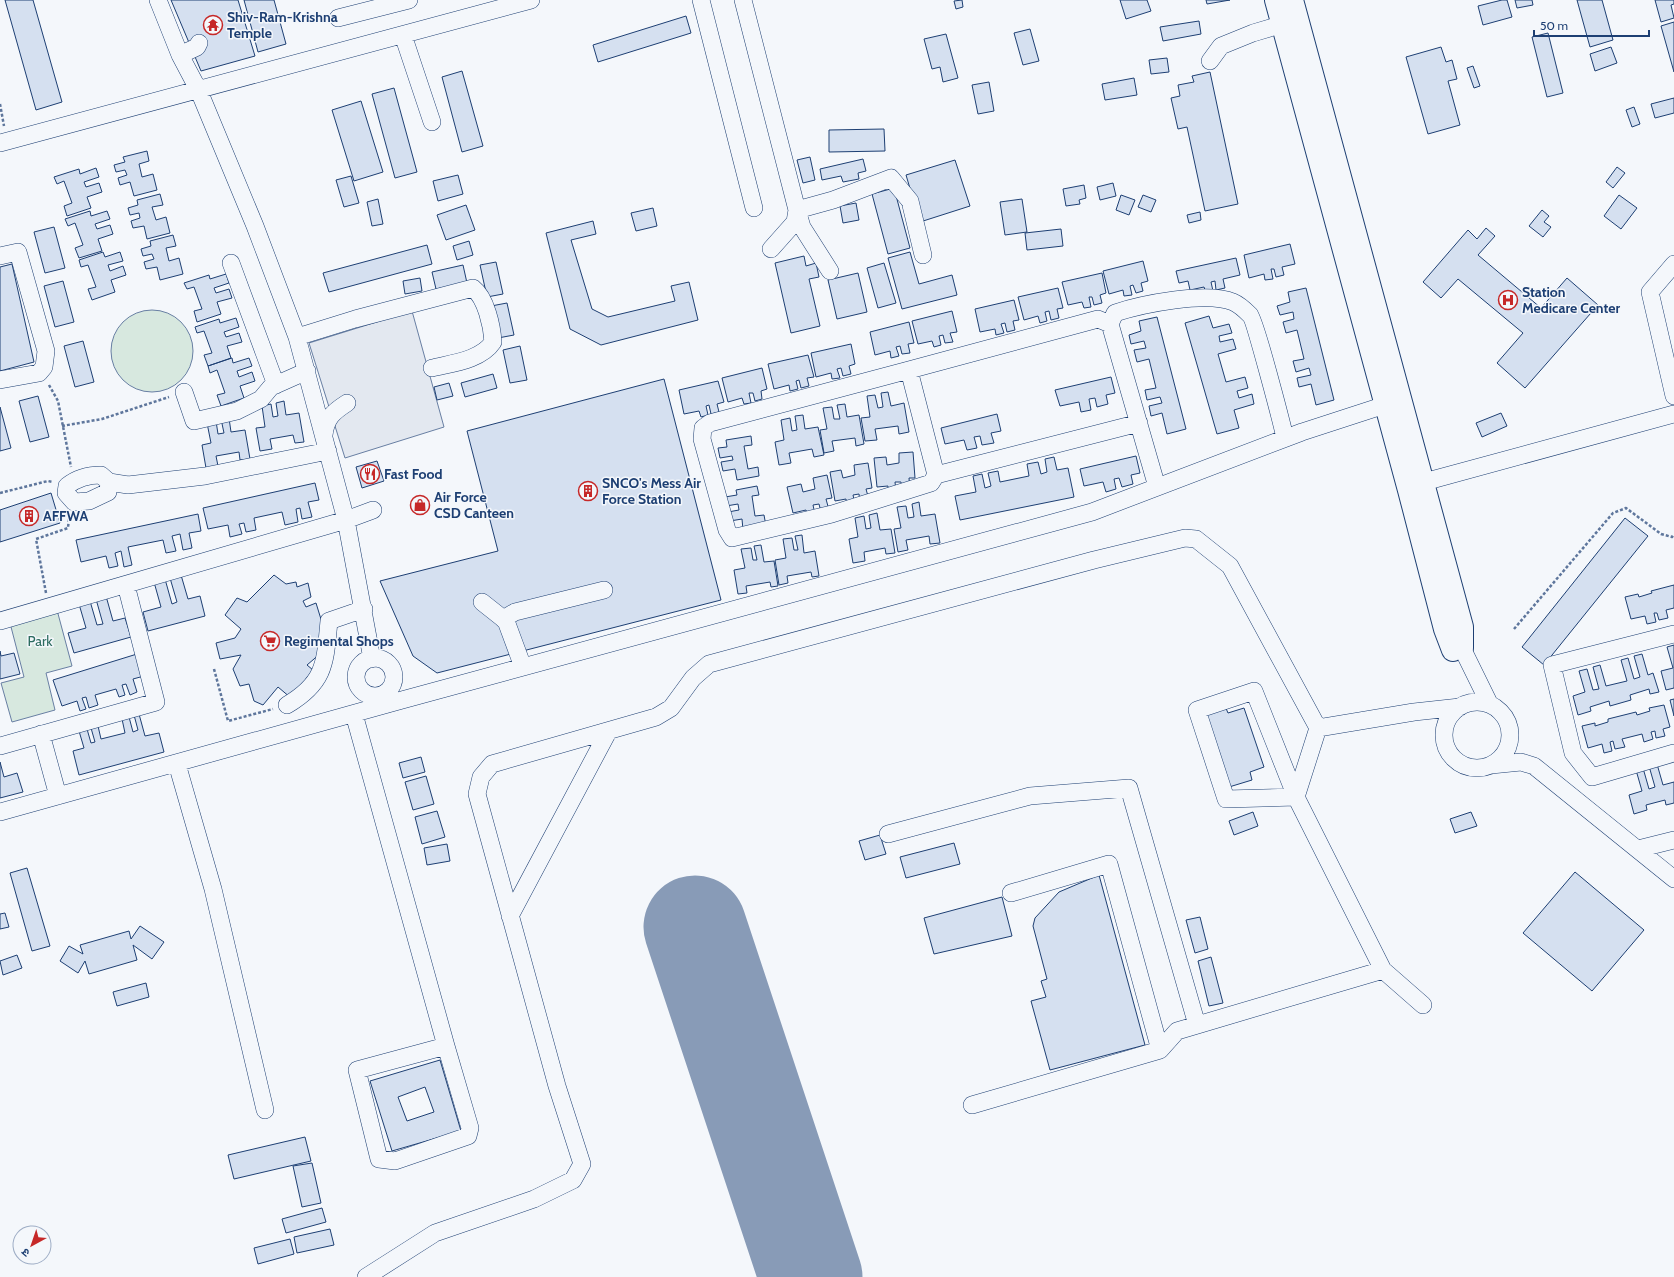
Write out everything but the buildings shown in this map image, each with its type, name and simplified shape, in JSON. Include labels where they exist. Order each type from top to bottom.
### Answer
[{"type":"main road","points":[[1276,0],[1409,490],[1445,629],[1458,649]]},
{"type":"main road","points":[[1292,0],[1462,626],[1458,649]]},
{"type":"street","points":[[158,0],[180,55],[199,91],[255,226],[297,337],[346,520],[364,609],[372,659]]},
{"type":"street","points":[[338,18],[409,0]]},
{"type":"street","points":[[1,137],[199,91],[531,0]]},
{"type":"street","points":[[702,0],[754,208]]},
{"type":"street","points":[[743,0],[802,227],[830,271]]},
{"type":"street","points":[[1210,61],[1221,46],[1253,33],[1282,24]]},
{"type":"street","points":[[404,35],[432,122]]},
{"type":"street","points":[[180,55],[197,47],[199,43]]},
{"type":"street","points":[[797,210],[833,200],[891,178],[910,201],[923,255]]},
{"type":"street","points":[[771,249],[795,222],[797,210]]},
{"type":"street","points":[[0,256],[18,252],[46,351],[44,367],[39,373],[0,380]]},
{"type":"street","points":[[231,263],[276,385]]},
{"type":"street","points":[[1674,264],[1650,292],[1668,340],[1674,396]]},
{"type":"street","points":[[297,337],[355,319],[473,288],[478,292],[483,302],[494,342],[488,350],[474,357],[432,368]]},
{"type":"street","points":[[1157,487],[1110,324],[1116,313],[1134,307],[1175,299],[1219,299],[1233,302],[1252,316],[1285,438]]},
{"type":"street","points":[[1110,324],[1098,319],[710,423],[703,428],[702,439],[727,530],[732,538],[832,514],[931,483],[936,475],[1139,423]]},
{"type":"street","points":[[909,370],[936,475]]},
{"type":"street","points":[[184,392],[194,421],[238,411],[261,399],[271,386],[307,371]]},
{"type":"street","points":[[326,443],[327,420],[336,410],[348,403]]},
{"type":"street","points":[[0,812],[177,764],[408,698],[1092,512],[1285,438],[1385,405]]},
{"type":"street","points":[[1424,482],[1674,414]]},
{"type":"street","points":[[109,482],[108,492],[101,496],[82,502],[74,502],[70,489],[91,475],[101,474],[109,482],[128,485],[205,476],[326,443]]},
{"type":"street","points":[[0,621],[346,520],[373,510]]},
{"type":"street","points":[[366,1277],[435,1233],[534,1199],[573,1180],[582,1164],[557,1086],[477,794],[480,777],[492,764],[656,717],[671,708],[693,678],[709,664],[1094,560],[1185,538],[1196,540],[1230,566],[1318,728],[1296,797]]},
{"type":"street","points":[[0,746],[156,702],[126,585]]},
{"type":"street","points":[[503,619],[515,612],[604,590]]},
{"type":"street","points":[[482,602],[506,621],[523,667]]},
{"type":"street","points":[[287,705],[304,695],[317,679],[325,659],[330,621],[364,609]]},
{"type":"street","points":[[1674,634],[1552,666],[1572,753],[1592,776],[1674,753]]},
{"type":"street","points":[[1458,649],[1485,703]]},
{"type":"street","points":[[351,714],[366,706],[374,696],[380,695],[390,688],[394,676],[390,665],[385,661],[372,659],[367,660],[359,668],[357,678],[360,688],[369,695],[374,696],[386,699],[408,698]]},
{"type":"street","points":[[1296,797],[1226,800],[1197,710],[1254,691],[1296,797],[1383,970],[1423,1005]]},
{"type":"street","points":[[1318,728],[1414,712],[1460,707],[1474,702],[1485,703],[1502,713],[1507,721],[1510,738],[1504,754],[1491,765]]},
{"type":"street","points":[[1460,707],[1448,720],[1444,738],[1448,750],[1457,761],[1465,765],[1478,768],[1521,762],[1534,766],[1674,879]]},
{"type":"street","points":[[351,714],[470,1128],[468,1136],[395,1161],[379,1159],[357,1070],[446,1046]]},
{"type":"street","points":[[510,916],[608,732]]},
{"type":"street","points":[[41,734],[58,796]]},
{"type":"street","points":[[177,764],[212,889],[265,1110]]},
{"type":"street","points":[[888,834],[1030,796],[1129,788],[1197,1025]]},
{"type":"street","points":[[1638,849],[1674,840]]},
{"type":"street","points":[[1011,893],[1109,864],[1160,1050]]},
{"type":"street","points":[[972,1105],[1160,1050],[1177,1031],[1383,970]]},
{"type":"path","points":[[0,104],[4,125],[1,137]]},
{"type":"path","points":[[39,373],[46,378],[58,401],[70,489],[68,528],[36,539],[49,607]]},
{"type":"path","points":[[62,426],[102,419],[184,392]]},
{"type":"path","points":[[0,492],[48,480],[70,489]]},
{"type":"path","points":[[1514,629],[1613,513],[1626,508],[1661,534],[1672,537],[1674,534]]},
{"type":"path","points":[[214,669],[228,721],[287,705]]},
{"type":"green space","points":[[152,310],[168,313],[181,322],[190,335],[193,351],[190,367],[181,380],[168,389],[152,392],[136,389],[123,380],[114,367],[111,351],[114,335],[123,322],[136,313]]},
{"type":"green space","name":"Park","points":[[57,610],[72,666],[46,673],[55,710],[12,722],[1,683],[24,677],[10,623]]},
{"type":"shaded area","points":[[412,311],[444,427],[345,458],[309,343]]},
{"type":"runway","points":[[695,927],[811,1277]]},
{"type":"place","name":"Shiv-Ram-Krishna Temple","points":[[213,25]]},
{"type":"place","name":"Station Medicare Center","points":[[1508,300]]},
{"type":"place","name":"Fast Food","points":[[370,474]]},
{"type":"place","name":"SNCO's Mess Air Force Station","points":[[588,491]]},
{"type":"place","name":"Air Force CSD Canteen","points":[[420,505]]},
{"type":"place","name":"AFFWA","points":[[29,516]]},
{"type":"place","name":"Regimental Shops","points":[[270,641]]}]
